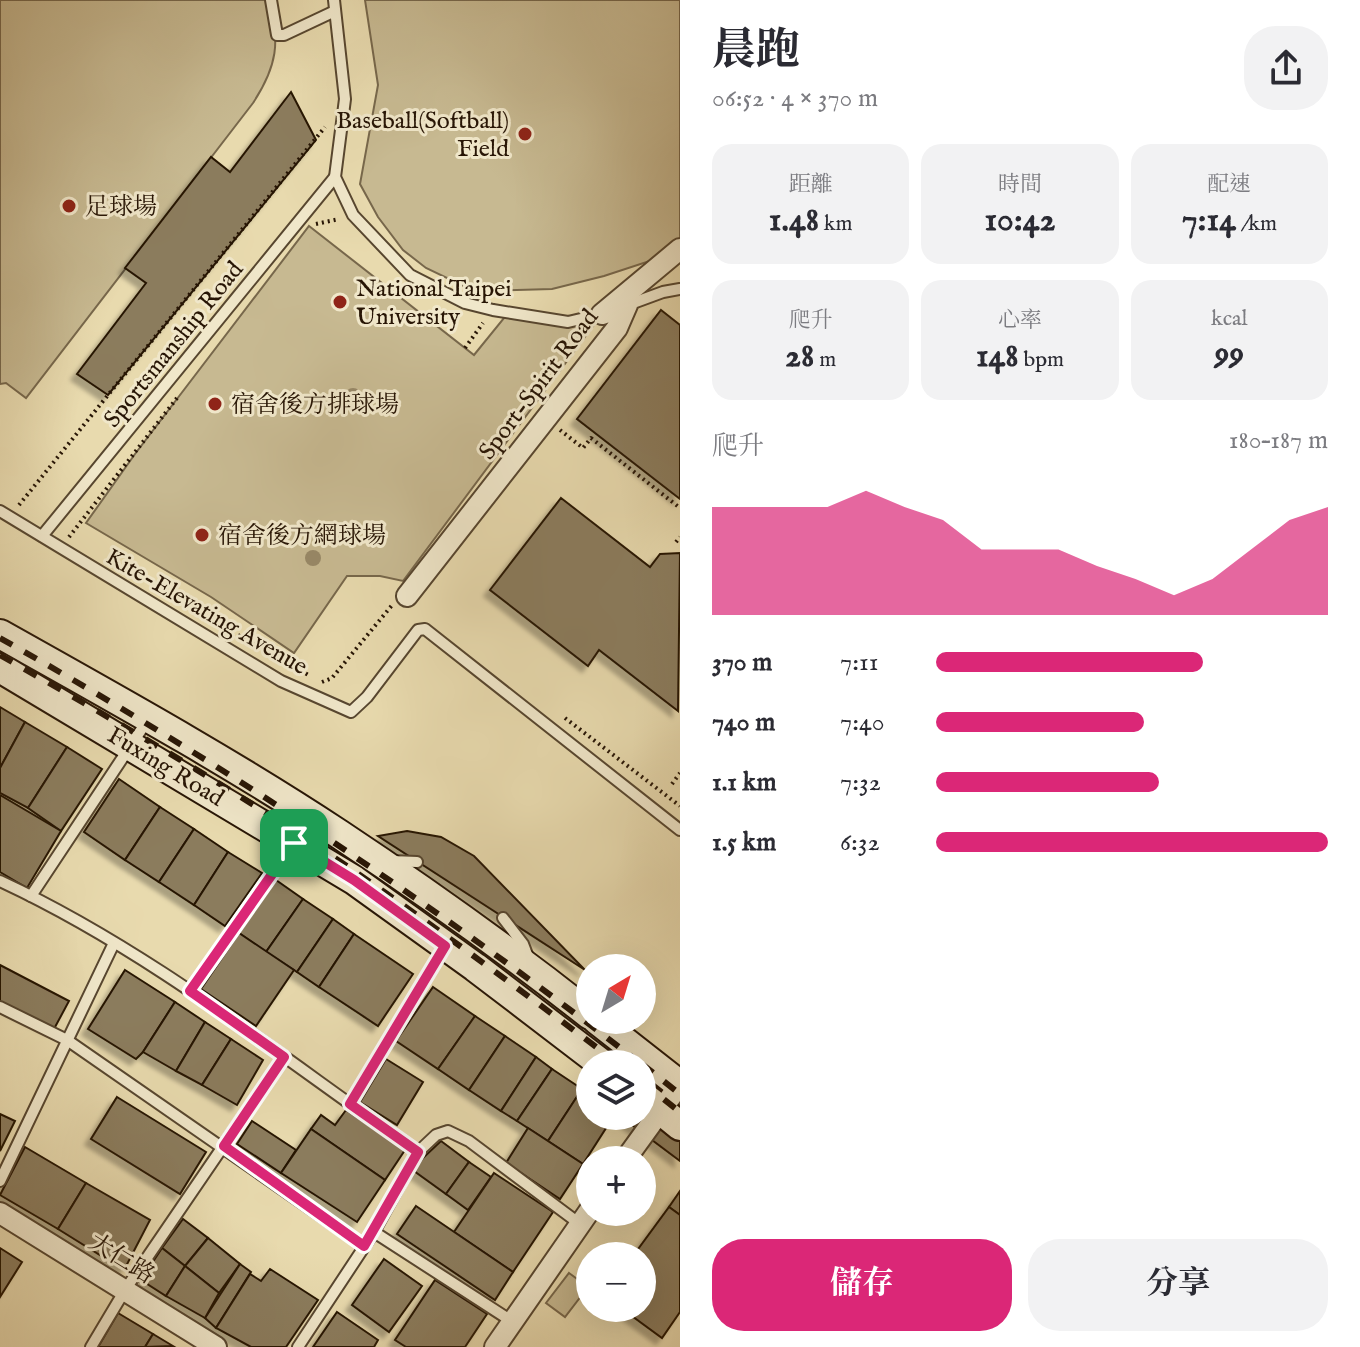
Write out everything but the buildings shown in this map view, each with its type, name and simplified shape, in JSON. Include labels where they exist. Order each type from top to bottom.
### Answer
[{"type":"main road","name":"Fuxing Road","points":[[0,634],[149,718],[339,834],[533,970],[576,1004]]},
{"type":"main road","name":"Fuxing Road","points":[[0,668],[354,880],[583,1050]]},
{"type":"main road","points":[[615,1034],[680,1084]]},
{"type":"street","name":"Sport-Spirit Road","points":[[602,314],[680,249]]},
{"type":"street","name":"Sport-Spirit Road","points":[[407,596],[617,328],[627,305]]},
{"type":"street","points":[[635,1146],[680,1084]]},
{"type":"street","name":"大仁路","points":[[0,1213],[216,1347]]},
{"type":"street","points":[[506,1339],[579,1226]]},
{"type":"lane","points":[[271,0],[277,35],[284,35],[335,6],[345,99],[335,177],[353,215],[410,275],[465,303],[568,322],[680,289]]},
{"type":"lane","name":"Sportsmanship Road","points":[[45,532],[335,177]]},
{"type":"lane","name":"Kite-Elevating Avenue","points":[[4,507],[281,681],[351,712],[367,697],[418,630],[425,629],[680,830]]},
{"type":"lane","points":[[31,896],[149,718]]},
{"type":"lane","points":[[190,991],[294,843]]},
{"type":"lane","points":[[380,863],[399,860],[417,862]]},
{"type":"lane","points":[[0,881],[114,943],[190,991],[418,1152]]},
{"type":"lane","points":[[503,918],[523,944],[533,970]]},
{"type":"lane","points":[[0,1181],[114,943]]},
{"type":"lane","points":[[350,1104],[445,946]]},
{"type":"lane","points":[[0,1007],[67,1040],[364,1246]]},
{"type":"lane","points":[[91,1347],[125,1290],[284,1057]]},
{"type":"lane","points":[[298,1347],[374,1232],[418,1152],[436,1135],[448,1131],[469,1141],[576,1211]]},
{"type":"lane","points":[[374,1232],[506,1339]]},
{"type":"path","points":[[16,509],[316,140],[345,99]]},
{"type":"path","points":[[309,226],[353,215]]},
{"type":"path","points":[[465,348],[493,310]]},
{"type":"path","points":[[67,539],[180,394]]},
{"type":"path","points":[[546,418],[583,448],[591,438],[680,508]]},
{"type":"path","points":[[4,507],[16,509],[45,532],[76,544]]},
{"type":"path","points":[[229,630],[323,683],[332,678],[384,612],[401,597],[407,596]]},
{"type":"path","points":[[556,711],[680,806]]},
{"type":"path","points":[[672,784],[680,773]]},
{"type":"shaded area","name":"足球場","points":[[0,0],[271,0],[275,29],[272,65],[253,103],[26,398],[6,383],[0,384]]},
{"type":"shaded area","name":"Baseball(Softball) Field","points":[[365,0],[680,0],[680,254],[674,253],[552,289],[474,291],[426,268],[403,250],[378,217],[360,184],[378,85]]},
{"type":"shaded area","points":[[309,226],[474,355],[508,313],[568,322],[602,314],[403,581],[380,576],[347,576],[294,653],[211,597],[86,523]]},
{"type":"shaded area","points":[[569,1273],[576,1278],[576,1303],[565,1317],[546,1303]]},
{"type":"railway","points":[[0,638],[248,786],[487,948],[622,1050]]},
{"type":"railway","points":[[0,655],[177,758],[325,851],[600,1050]]},
{"type":"railway","points":[[656,1075],[680,1094]]},
{"type":"railway","points":[[656,1093],[680,1112]]},
{"type":"place","name":"Baseball(Softball) Field","points":[[525,134]]},
{"type":"place","name":"足球場","points":[[69,206]]},
{"type":"place","name":"National Taipei University","points":[[340,302]]},
{"type":"place","name":"宿舍後方排球場","points":[[215,404]]},
{"type":"place","name":"宿舍後方網球場","points":[[202,535]]},
{"type":"route","points":[[294,843],[354,880],[445,946],[350,1104],[418,1152],[364,1246],[224,1146],[284,1057],[190,991],[294,843]]}]
